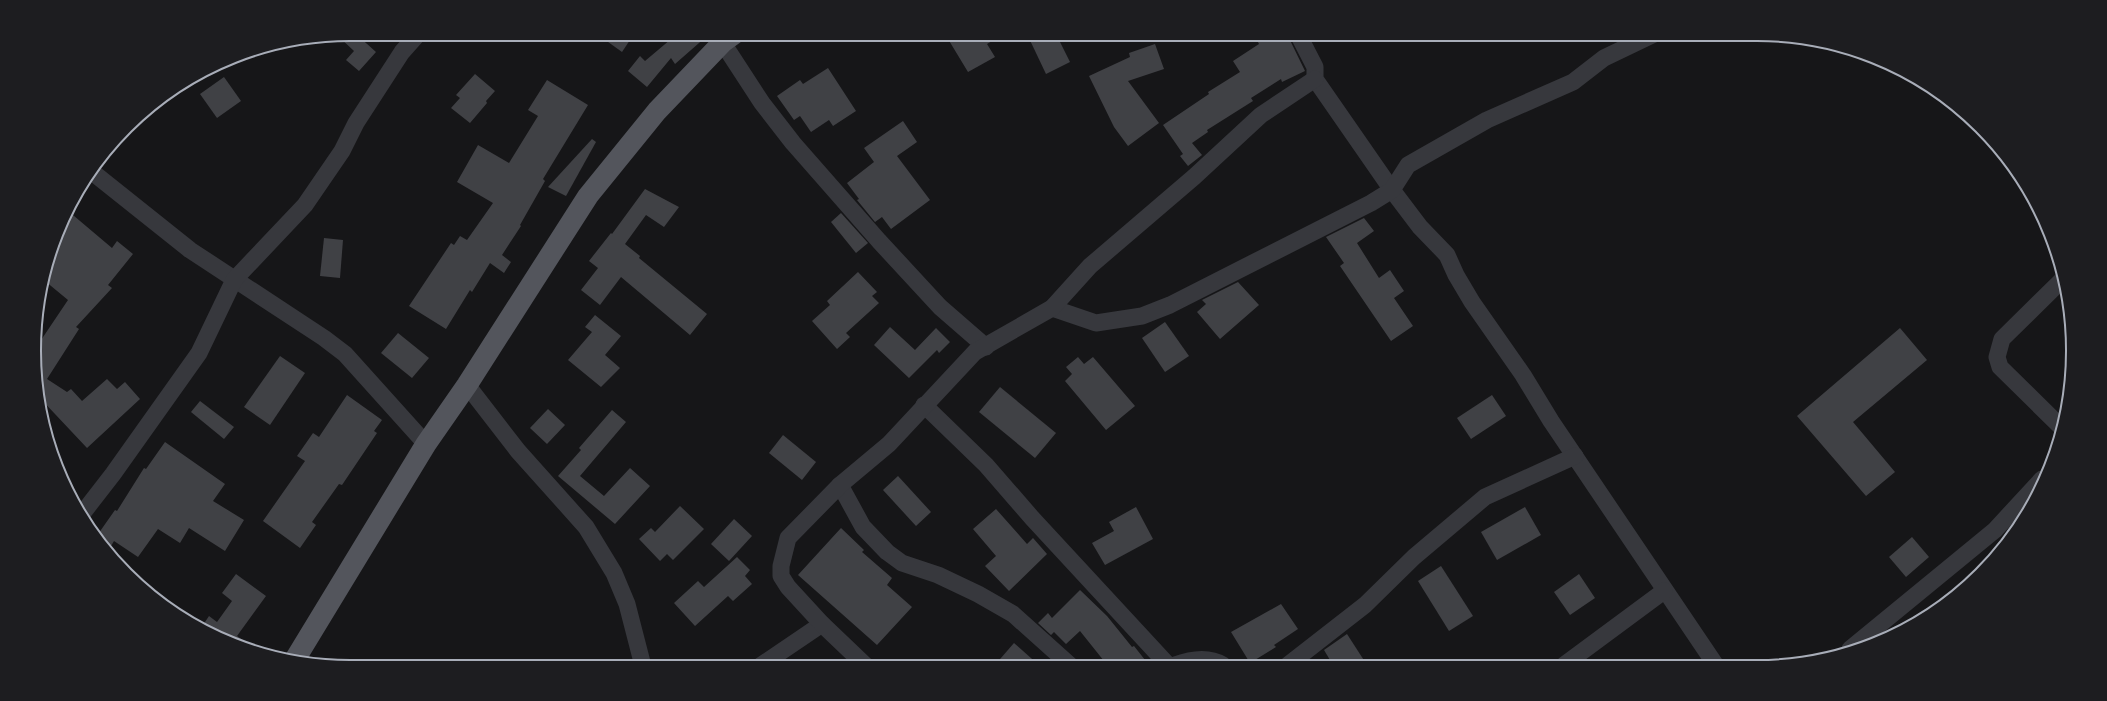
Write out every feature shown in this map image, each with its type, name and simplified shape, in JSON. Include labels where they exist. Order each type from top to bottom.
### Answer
[{"type":"main road","points":[[298,655],[426,444],[467,385],[588,196],[657,111],[720,41]]},
{"type":"street","points":[[85,510],[113,474],[199,353],[234,280],[278,231],[305,205],[342,151],[356,123],[402,52],[412,41]]},
{"type":"street","points":[[726,41],[762,103],[798,149],[878,241],[940,307],[986,347]]},
{"type":"street","points":[[1302,41],[1315,67],[1316,79],[1392,190],[1420,227],[1448,255],[1456,275],[1472,302],[1523,375],[1574,456],[1664,591],[1712,660]]},
{"type":"street","points":[[1052,308],[1096,324],[1142,316],[1170,305],[1282,250],[1371,203],[1392,190],[1408,165],[1487,120],[1573,82],[1604,58],[1639,41]]},
{"type":"street","points":[[860,660],[822,624],[788,587],[781,576],[781,560],[788,538],[840,485],[889,444],[975,352],[1052,308],[1090,266],[1194,177],[1260,115],[1316,79]]},
{"type":"street","points":[[96,175],[190,250],[324,338],[345,354],[426,444]]},
{"type":"street","points":[[2057,424],[2000,367],[1997,357],[2002,339],[2058,284]]},
{"type":"street","points":[[467,385],[518,451],[586,527],[614,573],[627,604],[641,660]]},
{"type":"street","points":[[924,405],[986,465],[1042,530],[1162,660]]},
{"type":"street","points":[[1294,660],[1365,605],[1414,557],[1485,498],[1574,456]]},
{"type":"street","points":[[840,485],[863,527],[887,552],[902,563],[938,575],[978,594],[1013,614],[1064,660]]},
{"type":"street","points":[[1856,644],[1995,530],[2034,487]]},
{"type":"street","points":[[1571,660],[1664,591]]},
{"type":"street","points":[[769,660],[822,624]]},
{"type":"street","points":[[1191,660],[1210,660]]},
{"type":"building","points":[[344,41],[364,41],[376,52],[359,71],[346,60],[354,51]]},
{"type":"building","points":[[607,41],[629,41],[622,52]]},
{"type":"building","points":[[669,41],[701,41],[675,64],[671,58],[647,87],[628,71],[640,56],[645,61]]},
{"type":"building","points":[[949,41],[992,41],[987,44],[995,57],[968,72]]},
{"type":"building","points":[[1030,41],[1060,41],[1070,62],[1046,74]]},
{"type":"building","points":[[1258,41],[1290,41],[1305,71],[1282,82],[1281,79],[1251,98],[1253,101],[1207,130],[1208,132],[1192,143],[1202,155],[1188,166],[1180,156],[1183,154],[1163,125],[1209,94],[1208,92],[1240,72],[1233,61],[1259,44]]},
{"type":"building","points":[[1155,44],[1164,69],[1128,81],[1159,123],[1128,146],[1114,127],[1089,76],[1130,57],[1129,53]]},
{"type":"building","points":[[828,68],[856,111],[833,126],[829,120],[811,132],[800,116],[794,120],[777,96],[800,80],[803,84]]},
{"type":"building","points":[[475,74],[495,91],[470,123],[451,108],[460,98],[456,95]]},
{"type":"building","points":[[224,77],[241,101],[217,118],[200,94]]},
{"type":"building","points":[[547,80],[588,105],[543,179],[545,181],[520,225],[521,226],[502,255],[511,262],[504,273],[490,263],[472,292],[470,290],[446,329],[409,306],[451,243],[454,245],[460,236],[467,240],[493,203],[457,182],[478,145],[509,163],[538,116],[528,110]]},
{"type":"building","points":[[903,121],[917,142],[897,156],[930,200],[891,229],[882,217],[875,222],[857,200],[859,199],[847,183],[874,162],[864,148]]},
{"type":"building","points":[[592,139],[596,142],[566,196],[548,187]]},
{"type":"building","points":[[645,189],[679,207],[664,227],[646,215],[625,244],[640,256],[639,258],[707,314],[690,335],[621,277],[600,305],[581,290],[598,268],[589,261],[611,233],[612,234]]},
{"type":"building","points":[[841,213],[868,243],[856,253],[831,222]]},
{"type":"building","points":[[73,215],[112,248],[117,241],[133,254],[108,285],[112,288],[76,327],[79,329],[47,379],[67,392],[71,389],[82,401],[107,379],[117,389],[125,382],[140,399],[87,448],[46,404],[44,391],[42,339],[68,300],[49,284],[57,251]]},
{"type":"building","points":[[1364,218],[1374,231],[1357,243],[1379,278],[1390,270],[1404,291],[1394,298],[1413,326],[1391,341],[1340,266],[1344,263],[1326,237]]},
{"type":"building","points":[[324,238],[343,240],[340,278],[320,276]]},
{"type":"building","points":[[858,272],[877,292],[872,296],[879,303],[846,333],[850,337],[837,349],[812,321],[830,305],[827,301]]},
{"type":"building","points":[[1238,282],[1259,305],[1220,339],[1197,312],[1206,304],[1202,300]]},
{"type":"building","points":[[595,315],[621,336],[605,355],[620,368],[601,387],[568,360],[592,332],[585,327]]},
{"type":"building","points":[[1165,322],[1189,356],[1165,372],[1142,338]]},
{"type":"building","points":[[890,327],[915,350],[936,328],[950,342],[939,353],[937,350],[909,378],[874,345]]},
{"type":"building","points":[[1900,328],[1927,360],[1853,422],[1895,472],[1866,496],[1797,416]]},
{"type":"building","points":[[398,333],[429,358],[412,378],[381,353]]},
{"type":"building","points":[[280,356],[305,373],[270,425],[244,407]]},
{"type":"building","points":[[1078,357],[1084,364],[1093,357],[1135,406],[1106,430],[1065,381],[1072,374],[1066,367]]},
{"type":"building","points":[[1000,387],[1056,433],[1035,458],[979,412]]},
{"type":"building","points":[[347,395],[382,420],[374,431],[377,433],[342,485],[339,484],[312,522],[316,525],[300,548],[263,521],[305,461],[297,456],[313,433],[319,437]]},
{"type":"building","points":[[1492,395],[1506,416],[1471,439],[1457,418]]},
{"type":"building","points":[[200,401],[234,427],[224,439],[191,412]]},
{"type":"building","points":[[548,409],[565,425],[547,444],[530,428]]},
{"type":"building","points":[[612,410],[626,422],[580,476],[604,496],[630,468],[650,486],[615,524],[558,476],[581,450],[579,448]]},
{"type":"building","points":[[783,435],[816,462],[802,480],[769,453]]},
{"type":"building","points":[[165,442],[225,484],[213,501],[244,520],[225,551],[189,528],[180,543],[158,529],[138,557],[114,541],[111,546],[100,532],[115,510],[117,511],[144,468],[146,469]]},
{"type":"building","points":[[898,476],[931,512],[916,526],[883,490]]},
{"type":"building","points":[[680,506],[704,529],[673,560],[667,554],[660,561],[639,539],[651,528],[655,532]]},
{"type":"building","points":[[1136,507],[1153,539],[1105,565],[1092,543],[1114,531],[1109,522]]},
{"type":"building","points":[[1525,507],[1541,535],[1497,560],[1481,532]]},
{"type":"building","points":[[996,509],[1027,544],[1033,538],[1047,554],[1009,591],[985,566],[996,556],[973,529]]},
{"type":"building","points":[[734,519],[752,536],[729,561],[711,544]]},
{"type":"building","points":[[841,528],[864,550],[862,552],[892,578],[887,585],[912,607],[877,645],[798,575]]},
{"type":"building","points":[[1912,537],[1929,557],[1906,577],[1889,557]]},
{"type":"building","points":[[737,557],[750,570],[745,576],[752,584],[733,601],[728,596],[695,626],[674,603],[698,581],[704,587]]},
{"type":"building","points":[[1441,566],[1473,616],[1449,631],[1418,581]]},
{"type":"building","points":[[236,574],[266,596],[237,636],[244,641],[204,623],[209,616],[217,622],[232,601],[222,593]]},
{"type":"building","points":[[1579,574],[1595,598],[1570,615],[1554,592]]},
{"type":"building","points":[[1080,590],[1107,616],[1132,647],[1134,646],[1145,660],[1103,660],[1080,631],[1066,644],[1054,632],[1051,635],[1038,623],[1048,613],[1052,618]]},
{"type":"building","points":[[1281,604],[1298,629],[1274,645],[1276,647],[1255,660],[1248,660],[1231,632]]},
{"type":"building","points":[[1347,634],[1364,660],[1330,660],[1324,650]]},
{"type":"building","points":[[1014,643],[1033,660],[999,660]]}]
